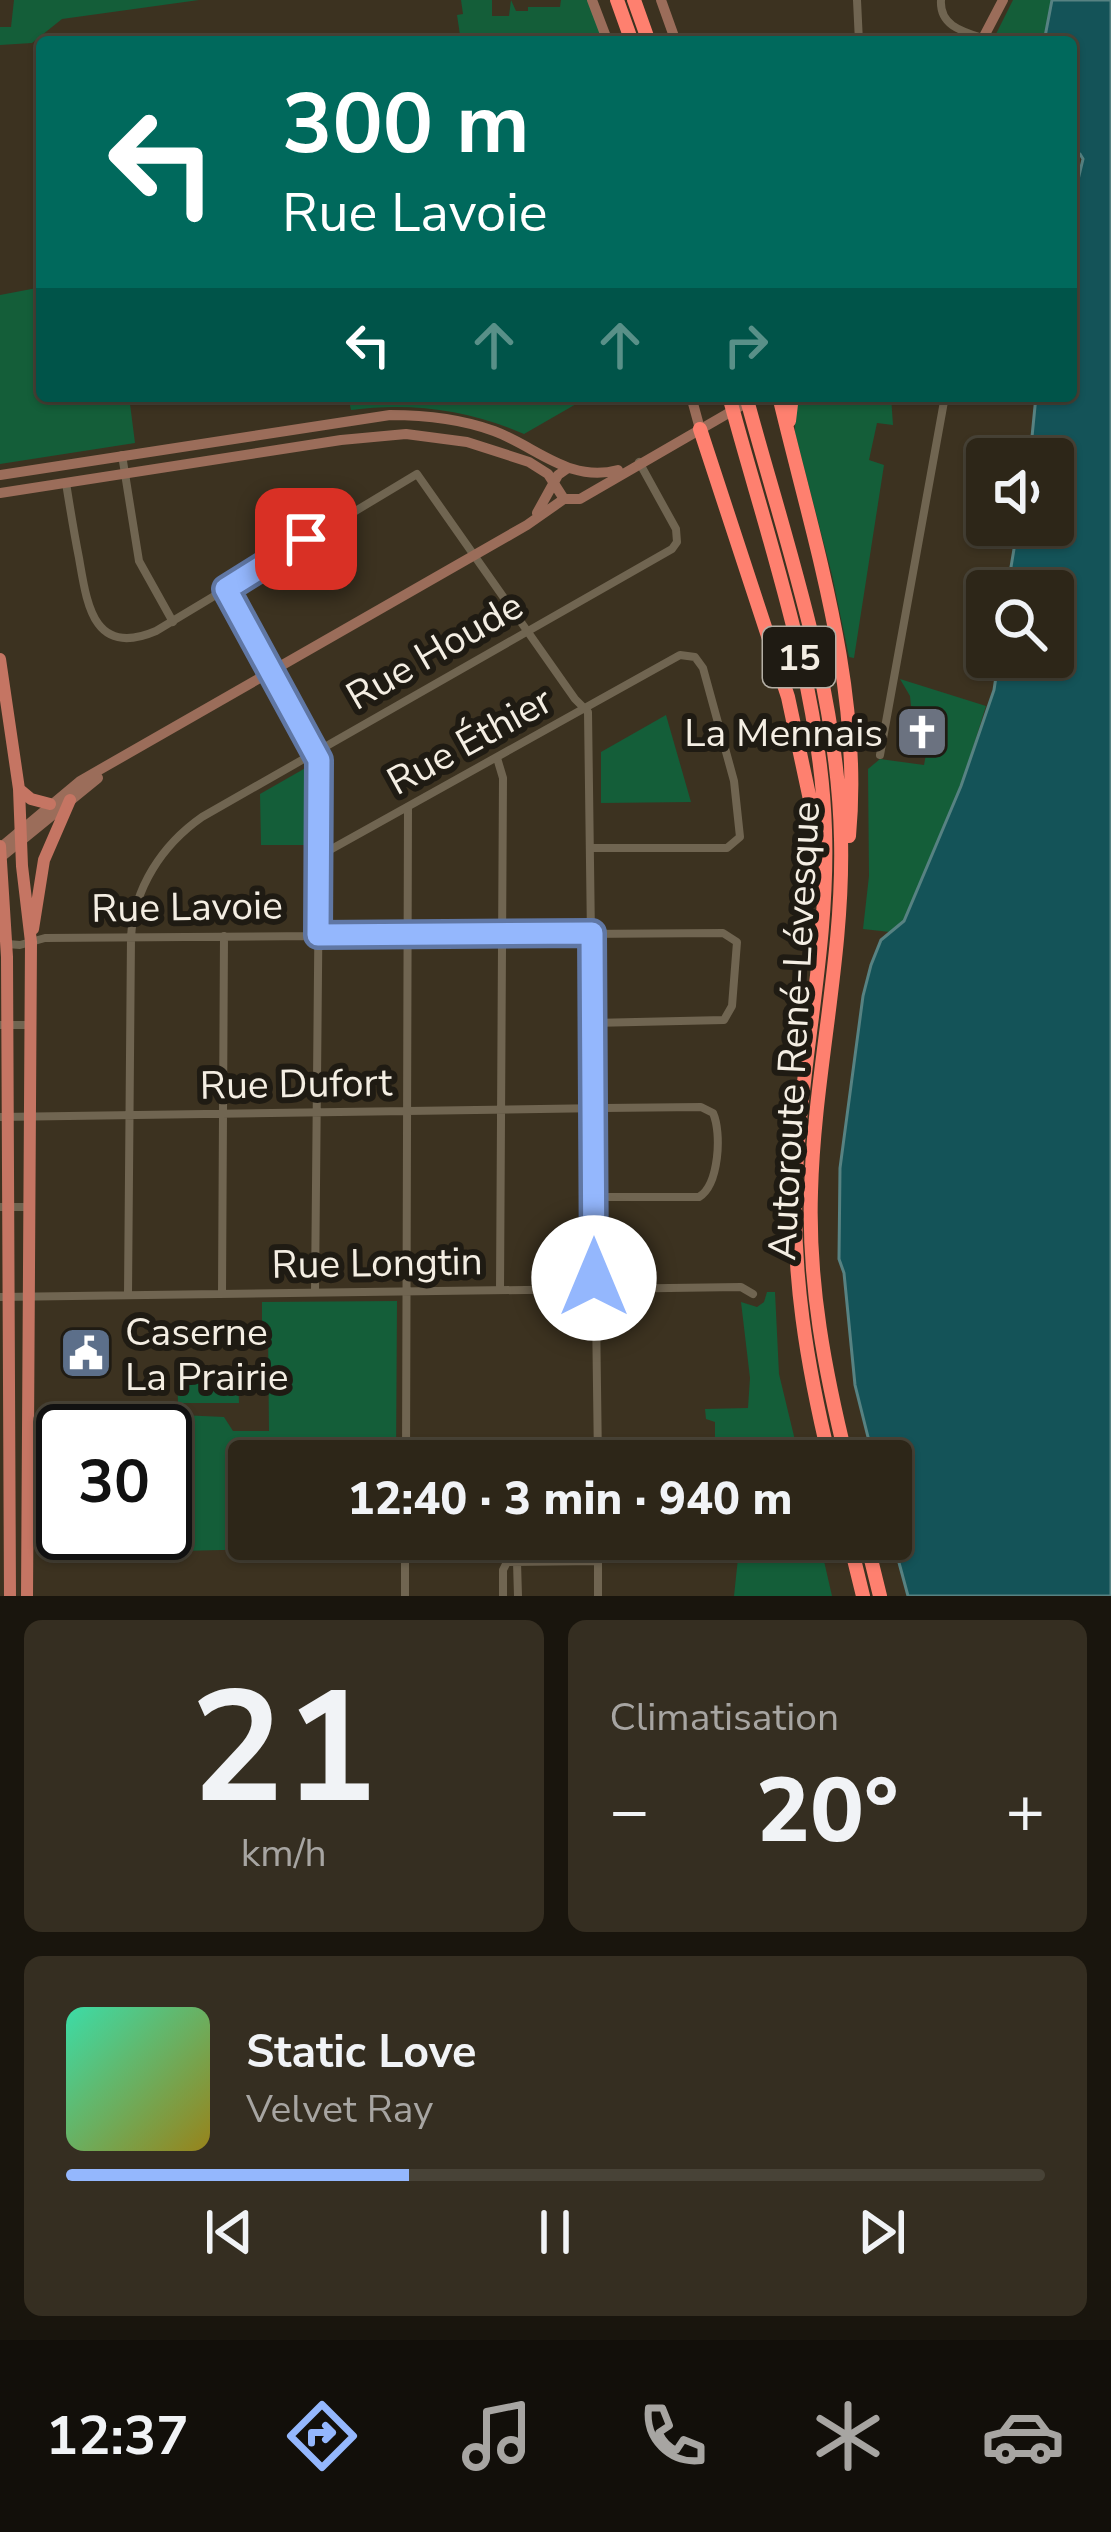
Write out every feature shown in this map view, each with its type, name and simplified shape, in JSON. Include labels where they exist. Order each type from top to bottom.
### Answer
[{"type":"highway","points":[[617,0],[630,36]]},
{"type":"highway","points":[[634,0],[647,36]]},
{"type":"highway","name":"Autoroute René-Lévesque","points":[[731,402],[811,710],[823,790],[826,878],[796,1157],[795,1233],[803,1339],[825,1440]]},
{"type":"highway","name":"Autoroute René-Lévesque","points":[[748,402],[830,722],[841,823],[839,925],[813,1152],[811,1222],[821,1346],[842,1440]]},
{"type":"highway","points":[[781,402],[850,727],[852,798],[839,925]]},
{"type":"highway","points":[[789,426],[791,402]]},
{"type":"highway","points":[[700,429],[794,718],[826,878]]},
{"type":"highway","points":[[854,1560],[863,1596]]},
{"type":"highway","points":[[871,1560],[880,1596]]},
{"type":"main road","points":[[0,659],[19,789],[31,942],[27,1596]]},
{"type":"main road","points":[[19,789],[31,799],[50,804]]},
{"type":"main road","points":[[31,942],[44,860],[70,800]]},
{"type":"main road","points":[[0,852],[5,1570],[10,1596]]},
{"type":"street","points":[[592,0],[606,36]]},
{"type":"street","points":[[661,0],[674,36]]},
{"type":"street","points":[[857,0],[859,36]]},
{"type":"street","points":[[941,0],[944,20],[976,36]]},
{"type":"street","points":[[988,36],[1003,0]]},
{"type":"street","points":[[693,402],[700,429]]},
{"type":"street","points":[[0,852],[80,782],[527,525],[564,499],[575,501],[747,402]]},
{"type":"street","points":[[880,755],[944,402]]},
{"type":"street","points":[[0,475],[400,415],[487,428],[584,473],[635,464]]},
{"type":"street","points":[[0,493],[406,434],[482,446],[536,465],[564,499]]},
{"type":"street","points":[[122,455],[141,567],[173,622]]},
{"type":"street","name":"Rue Houde","points":[[128,1295],[131,937],[143,886],[159,859],[181,833],[213,810],[675,546],[676,529],[635,464]]},
{"type":"street","points":[[527,525],[568,468]]},
{"type":"street","points":[[584,473],[585,494]]},
{"type":"street","points":[[66,483],[85,600],[94,621],[109,634],[126,639],[173,622],[415,474],[590,718],[598,1440]]},
{"type":"street","points":[[226,589],[317,752],[320,766],[315,1292]]},
{"type":"street","name":"Rue Éthier","points":[[319,856],[680,655],[695,657],[719,720],[734,781],[740,828],[737,841],[728,848],[591,848]]},
{"type":"street","points":[[21,834],[130,754]]},
{"type":"street","points":[[497,758],[503,778],[500,1290]]},
{"type":"street","points":[[0,775],[17,773]]},
{"type":"street","points":[[406,1440],[408,808]]},
{"type":"street","points":[[0,852],[21,855]]},
{"type":"street","name":"Rue Lavoie","points":[[3,942],[723,932],[733,937],[738,948],[731,1010],[724,1020],[592,1023]]},
{"type":"street","points":[[222,1294],[224,936]]},
{"type":"street","points":[[4,1025],[32,1025]]},
{"type":"street","name":"Rue Dufort","points":[[4,1117],[701,1107],[713,1113],[717,1122],[712,1182],[703,1196],[593,1197]]},
{"type":"street","points":[[4,1207],[31,1207]]},
{"type":"street","name":"Rue Longtin","points":[[4,1297],[741,1288],[753,1294]]},
{"type":"street","points":[[404,1596],[405,1560]]},
{"type":"street","points":[[517,1562],[518,1596]]},
{"type":"street","points":[[503,1596],[504,1565],[598,1562],[598,1596]]},
{"type":"green space","points":[[14,0],[199,0],[62,19],[32,43],[0,45],[0,27],[11,27]]},
{"type":"green space","points":[[461,0],[492,0],[492,16],[509,16],[511,0],[516,11],[528,11],[528,7],[560,7],[561,0],[589,0],[602,36],[460,36],[457,15],[463,14]]},
{"type":"green space","points":[[1013,0],[1052,0],[1045,36],[995,36]]},
{"type":"green space","points":[[36,288],[36,402],[130,402],[135,443],[0,464],[0,295]]},
{"type":"green space","points":[[349,402],[580,402],[524,434],[439,410],[351,410]]},
{"type":"green space","points":[[795,402],[891,402],[893,425],[877,423],[869,460],[884,465],[854,658],[849,657],[795,433]]},
{"type":"green space","points":[[900,679],[986,706],[961,786],[904,921],[890,932],[863,929],[869,876],[868,769],[880,759],[924,765],[934,712],[911,706]]},
{"type":"green space","points":[[666,715],[691,802],[601,803],[601,752]]},
{"type":"green space","points":[[309,766],[310,845],[261,845],[260,794]]},
{"type":"green space","points":[[767,1292],[775,1292],[779,1374],[795,1440],[715,1440],[715,1422],[706,1419],[705,1409],[748,1408],[750,1378],[741,1302],[757,1307]]},
{"type":"green space","points":[[397,1301],[396,1440],[228,1440],[228,1550],[192,1551],[192,1416],[224,1417],[233,1431],[269,1431],[268,1332],[262,1331],[262,1302]]},
{"type":"green space","points":[[177,1374],[238,1374],[239,1403],[178,1403]]},
{"type":"green space","points":[[738,1560],[824,1560],[832,1596],[734,1596]]},
{"type":"water","points":[[1052,0],[1111,0],[1111,1596],[908,1596],[898,1560],[912,1560],[912,1440],[869,1440],[855,1385],[839,1259],[840,1168],[871,965],[881,940],[904,921],[961,786],[996,678],[1074,678],[1074,570],[1010,570],[1014,546],[1074,546],[1074,438],[1032,438],[1035,402],[1077,402],[1077,184],[1083,159],[1077,153],[1077,36],[1045,36]]},
{"type":"place","name":"La Mennais","points":[[922,732]]},
{"type":"place","name":"Caserne La Prairie","points":[[86,1353]]},
{"type":"route","points":[[306,539],[226,589],[319,760],[318,935],[592,933],[594,1278]]}]
